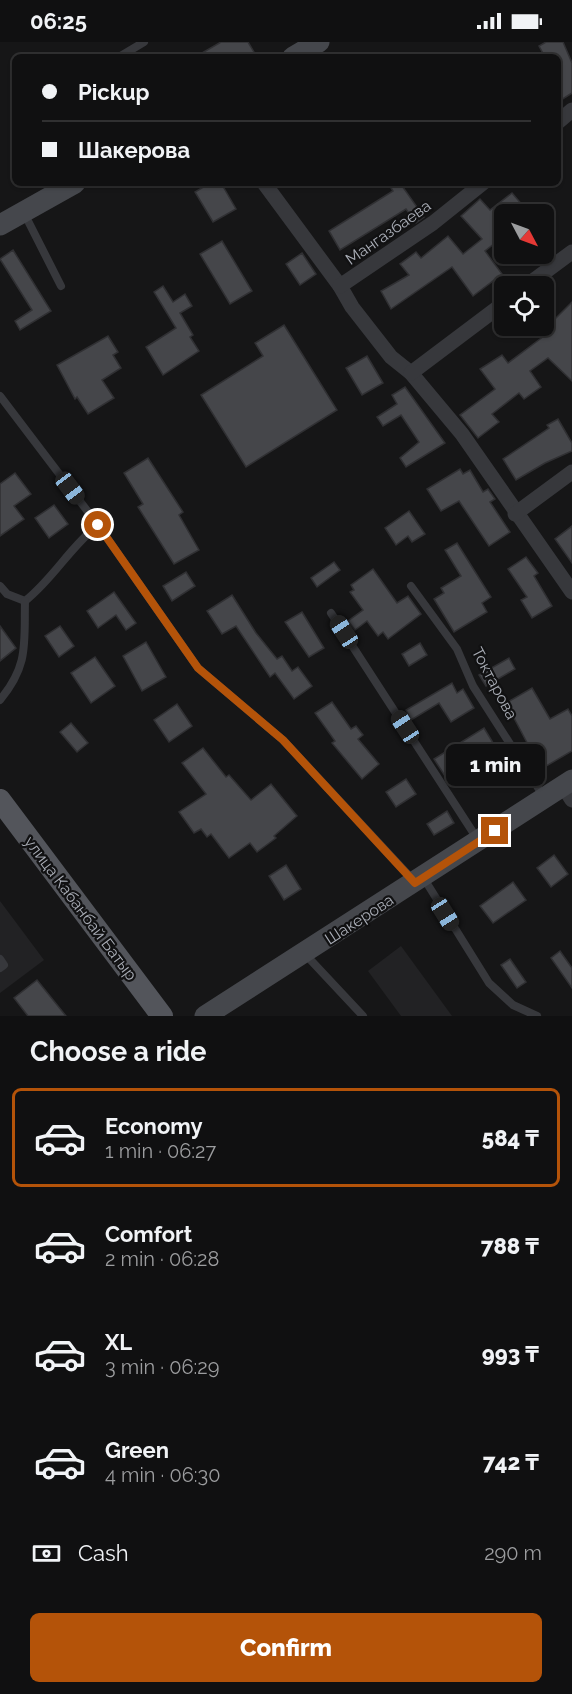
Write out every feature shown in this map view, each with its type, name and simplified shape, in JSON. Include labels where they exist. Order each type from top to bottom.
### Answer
[{"type":"main road","name":"улица Кабанбай Батыр","points":[[0,800],[162,1016]]},
{"type":"street","points":[[294,51],[319,42]]},
{"type":"street","points":[[0,225],[24,212],[50,193],[68,186]]},
{"type":"street","points":[[266,186],[340,286],[351,307],[391,357],[411,373],[462,434],[515,514],[572,592]]},
{"type":"street","name":"Мангазбаева","points":[[340,286],[434,223],[479,186]]},
{"type":"street","points":[[540,276],[572,252]]},
{"type":"street","points":[[411,373],[494,311]]},
{"type":"street","points":[[515,514],[572,471]]},
{"type":"street","name":"Шакерова","points":[[205,1016],[306,954],[544,798],[569,789]]},
{"type":"lane","points":[[124,54],[144,42]]},
{"type":"lane","points":[[24,212],[61,286]]},
{"type":"lane","points":[[0,396],[98,525],[198,668],[283,740],[419,880],[489,983],[513,1005],[537,1016]]},
{"type":"lane","points":[[0,700],[16,681],[24,656],[25,601],[41,588],[80,539],[98,525]]},
{"type":"lane","points":[[0,586],[7,594],[25,601]]},
{"type":"lane","name":"Токтарова","points":[[411,586],[457,649],[472,686],[544,798]]},
{"type":"lane","points":[[331,613],[479,841]]},
{"type":"lane","points":[[306,954],[363,1016]]},
{"type":"lane","points":[[0,959],[4,965],[0,968]]},
{"type":"shaded area","points":[[0,901],[44,960],[0,993]]},
{"type":"shaded area","points":[[401,946],[452,1016],[401,1016],[368,971]]},
{"type":"building","points":[[221,42],[248,42],[255,54],[200,54]]},
{"type":"building","points":[[546,42],[563,42],[572,63],[572,93],[561,100],[561,54],[543,54],[539,46]]},
{"type":"building","points":[[205,186],[223,186],[236,209],[213,222],[195,192]]},
{"type":"building","points":[[390,186],[402,186],[424,217],[416,223],[406,209],[340,250],[329,231],[393,191]]},
{"type":"building","points":[[512,193],[521,204],[498,204]]},
{"type":"building","points":[[480,199],[490,210],[494,207],[494,244],[485,251],[502,274],[494,276],[494,280],[473,296],[452,267],[391,309],[381,291],[409,275],[400,264],[416,252],[421,258],[448,236],[463,254],[482,239],[461,216]]},
{"type":"building","points":[[222,241],[252,291],[230,304],[200,254]]},
{"type":"building","points":[[13,250],[51,311],[20,330],[15,321],[32,310],[0,259]]},
{"type":"building","points":[[302,253],[316,274],[300,285],[286,264]]},
{"type":"building","points":[[163,286],[173,302],[185,294],[192,306],[180,313],[199,351],[163,375],[146,347],[176,328],[154,292]]},
{"type":"building","points":[[572,302],[572,381],[548,358],[530,371],[541,387],[524,399],[519,393],[492,414],[499,422],[478,438],[460,415],[495,389],[480,369],[502,355],[508,363],[544,336],[554,336],[554,320]]},
{"type":"building","points":[[284,325],[337,410],[246,467],[201,395],[263,356],[255,343]]},
{"type":"building","points":[[108,336],[118,352],[113,355],[121,368],[102,380],[114,398],[88,414],[77,397],[75,399],[57,365]]},
{"type":"building","points":[[367,356],[383,383],[362,395],[346,368]]},
{"type":"building","points":[[405,387],[445,443],[406,467],[400,458],[419,442],[401,415],[383,426],[377,417],[397,404],[392,395]]},
{"type":"building","points":[[558,419],[572,443],[572,451],[516,480],[503,459],[549,428],[547,425]]},
{"type":"building","points":[[148,458],[183,512],[179,515],[199,550],[174,564],[138,507],[143,504],[124,473]]},
{"type":"building","points":[[460,469],[463,474],[470,470],[483,492],[488,489],[495,499],[490,502],[510,532],[489,546],[459,501],[441,511],[427,489]]},
{"type":"building","points":[[15,473],[31,494],[14,506],[24,519],[0,536],[0,484]]},
{"type":"building","points":[[54,505],[68,524],[49,538],[35,518]]},
{"type":"building","points":[[409,511],[425,534],[412,542],[408,536],[396,545],[385,528]]},
{"type":"building","points":[[572,526],[572,563],[555,539]]},
{"type":"building","points":[[457,543],[491,597],[482,603],[487,612],[454,632],[434,599],[444,593],[441,588],[461,576],[445,550]]},
{"type":"building","points":[[526,557],[538,573],[534,576],[552,606],[532,618],[521,600],[527,597],[508,569]]},
{"type":"building","points":[[334,562],[340,570],[317,587],[311,578]]},
{"type":"building","points":[[373,569],[397,603],[408,596],[421,614],[388,639],[383,632],[378,636],[367,621],[355,630],[348,621],[363,610],[350,592],[354,590],[351,585]]},
{"type":"building","points":[[186,572],[195,586],[172,601],[163,586]]},
{"type":"building","points":[[114,592],[136,623],[126,630],[116,615],[98,628],[87,611]]},
{"type":"building","points":[[232,595],[256,633],[277,659],[282,656],[292,671],[298,667],[312,686],[294,699],[275,673],[270,677],[236,626],[222,634],[207,611]]},
{"type":"building","points":[[302,612],[324,648],[309,657],[285,622]]},
{"type":"building","points":[[0,626],[16,648],[0,661]]},
{"type":"building","points":[[60,626],[74,646],[59,657],[45,636]]},
{"type":"building","points":[[146,642],[166,677],[142,691],[123,656]]},
{"type":"building","points":[[420,643],[427,655],[409,666],[402,654]]},
{"type":"building","points":[[95,657],[115,686],[91,703],[71,673]]},
{"type":"building","points":[[509,658],[515,669],[486,686],[479,675]]},
{"type":"building","points":[[452,683],[457,693],[463,689],[474,708],[451,722],[439,703],[411,720],[406,710]]},
{"type":"building","points":[[532,688],[550,719],[568,709],[572,716],[572,751],[541,769],[506,703]]},
{"type":"building","points":[[332,702],[351,729],[356,726],[363,735],[358,739],[379,764],[362,779],[332,743],[335,741],[315,713]]},
{"type":"building","points":[[177,704],[192,726],[169,742],[154,720]]},
{"type":"building","points":[[71,723],[88,743],[77,752],[60,732]]},
{"type":"building","points":[[484,728],[504,761],[478,777],[471,764],[447,779],[434,759]]},
{"type":"building","points":[[203,748],[226,777],[229,775],[251,800],[271,784],[297,816],[274,836],[276,838],[257,852],[250,843],[229,858],[211,834],[207,837],[201,829],[194,833],[179,812],[206,794],[182,763]]},
{"type":"building","points":[[406,779],[416,794],[396,807],[386,792]]},
{"type":"building","points":[[447,811],[454,823],[434,835],[427,824]]},
{"type":"building","points":[[554,855],[568,874],[551,887],[537,868]]},
{"type":"building","points":[[286,865],[301,889],[284,900],[269,876]]},
{"type":"building","points":[[513,882],[526,900],[493,923],[480,906]]},
{"type":"building","points":[[560,951],[572,968],[572,988],[551,958]]},
{"type":"building","points":[[510,959],[526,982],[517,988],[501,965]]},
{"type":"building","points":[[37,980],[66,1016],[28,1016],[14,998]]},
{"type":"route","points":[[98,525],[198,668],[283,740],[415,883],[495,831]]}]
